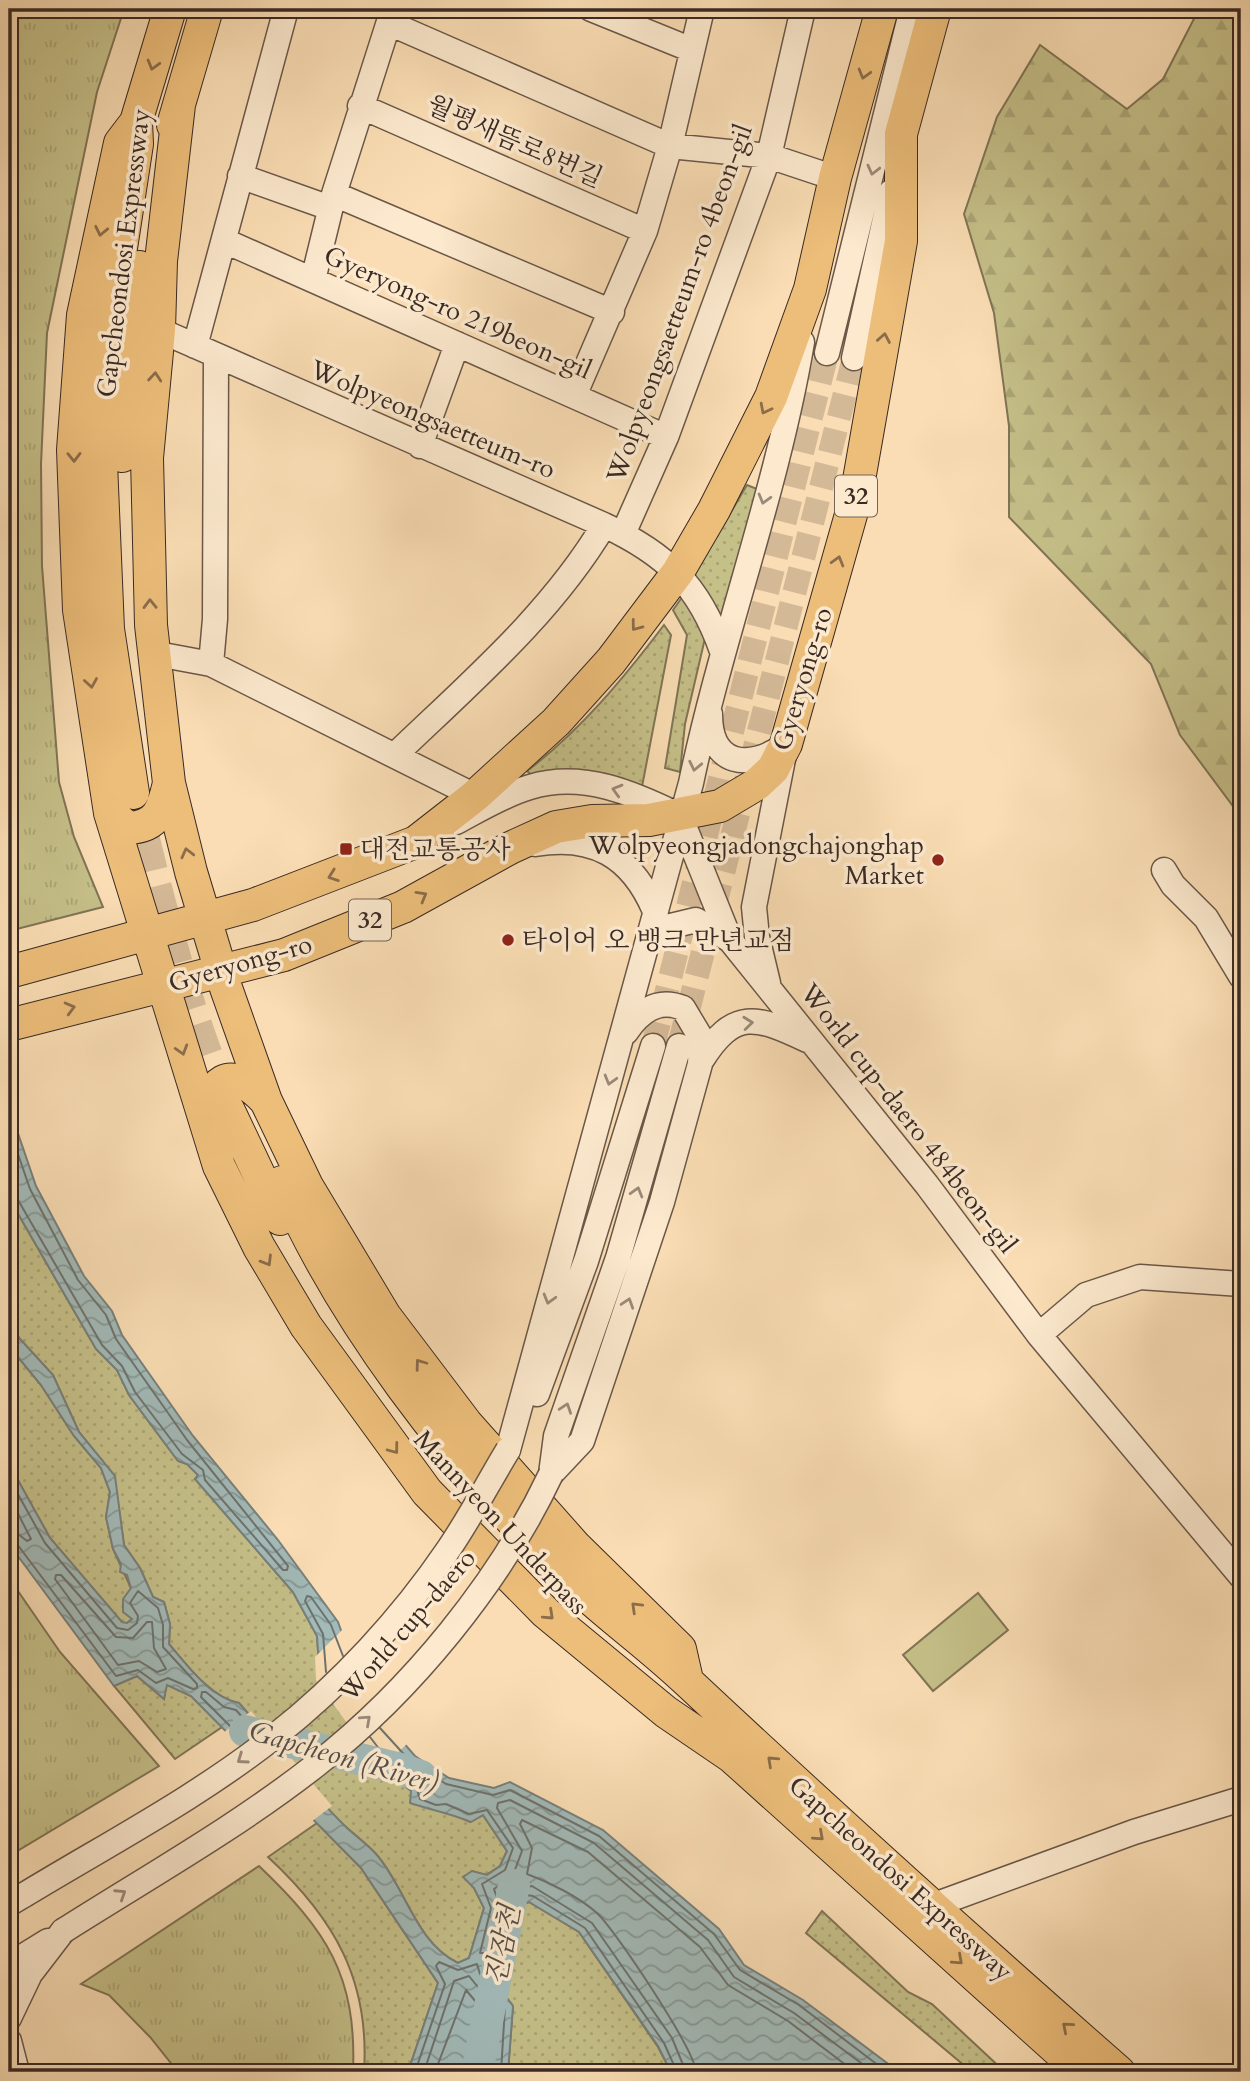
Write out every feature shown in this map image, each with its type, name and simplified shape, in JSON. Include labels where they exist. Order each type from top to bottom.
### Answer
[{"type":"main road","name":"Gapcheondosi Expressway","points":[[140,794],[108,629],[101,463],[106,346],[137,144],[136,122],[170,9]]},
{"type":"main road","name":"Gapcheondosi Expressway","points":[[140,794],[124,646],[122,469],[138,268],[158,170],[207,9]]},
{"type":"main road","name":"Gyeryong-ro","points":[[9,972],[204,919],[316,882],[416,842],[475,796],[556,722],[611,661],[677,572],[714,510],[771,397],[810,289],[835,178],[882,9]]},
{"type":"main road","name":"32","points":[[901,134],[934,9]]},
{"type":"main road","points":[[179,104],[162,261],[159,330],[147,458],[152,653],[140,794],[133,939],[146,988],[237,1111]]},
{"type":"main road","name":"Gyeryong-ro","points":[[9,1025],[284,955],[403,907],[510,848],[556,827],[592,821],[680,816],[720,806],[757,784],[773,769],[856,497],[901,241],[901,134]]},
{"type":"main road","points":[[140,794],[204,919],[221,972],[237,1111]]},
{"type":"main road","points":[[140,794],[170,924],[185,943],[221,972]]},
{"type":"main road","name":"Mannyeon Underpass","points":[[237,1111],[287,1194],[339,1290],[422,1413],[558,1569],[687,1680]]},
{"type":"main road","name":"Mannyeon Underpass","points":[[237,1111],[264,1190],[320,1290],[438,1462],[550,1580],[707,1727],[732,1757]]},
{"type":"main road","name":"Gapcheondosi Expressway","points":[[687,1680],[1082,2072]]},
{"type":"main road","name":"Gapcheondosi Expressway","points":[[732,1757],[1118,2072]]},
{"type":"street","points":[[211,664],[215,619],[205,352],[240,176],[286,9]]},
{"type":"street","points":[[591,9],[692,50]]},
{"type":"street","points":[[574,396],[645,232],[670,146],[702,9]]},
{"type":"street","name":"Wolpyeongsaetteum-ro 4beon-gil","points":[[396,754],[500,655],[613,529],[666,438],[769,156],[803,9]]},
{"type":"street","points":[[827,353],[912,9]]},
{"type":"street","points":[[313,281],[332,201],[360,106],[391,16],[670,146],[769,156],[835,178]]},
{"type":"street","name":"월평새뜸로8번길","points":[[360,106],[645,232]]},
{"type":"street","points":[[854,358],[873,284],[901,134]]},
{"type":"street","points":[[240,176],[332,201],[612,312]]},
{"type":"street","name":"Gyeryong-ro 219beon-gil","points":[[225,241],[666,438]]},
{"type":"street","points":[[508,1450],[648,943],[654,909],[691,783],[709,697],[792,401],[810,289]]},
{"type":"street","name":"Wolpyeongsaetteum-ro","points":[[159,330],[613,529],[652,550],[677,572],[704,607],[722,651]]},
{"type":"street","points":[[420,446],[457,344]]},
{"type":"street","points":[[152,653],[211,664],[396,754],[475,796]]},
{"type":"street","points":[[709,697],[712,734],[725,753],[746,762],[756,762],[779,749]]},
{"type":"street","points":[[770,991],[757,937],[754,907],[779,749]]},
{"type":"street","points":[[416,842],[530,787],[577,780],[621,790],[680,816],[730,940]]},
{"type":"street","points":[[510,848],[556,840],[586,843],[633,872],[642,881],[654,909]]},
{"type":"street","points":[[1164,870],[1173,885],[1206,918],[1241,976]]},
{"type":"street","points":[[648,943],[671,926],[696,920],[730,940]]},
{"type":"street","name":"World cup-daero 484beon-gil","points":[[730,940],[927,1185],[1039,1335],[1241,1576]]},
{"type":"street","points":[[551,1474],[582,1441],[662,1202],[699,1063],[701,1038],[696,1026],[683,1008],[674,1005],[652,1006],[633,1022],[622,1039]]},
{"type":"street","points":[[699,1063],[717,1035],[733,1025],[755,1021],[779,1026],[811,1041]]},
{"type":"street","name":"World cup-daero","points":[[14,1898],[221,1774],[286,1726],[354,1663],[413,1596],[448,1550],[529,1418],[586,1261],[653,1046]]},
{"type":"street","name":"World cup-daero","points":[[9,1965],[317,1765],[390,1698],[488,1582],[532,1514],[551,1474],[556,1436],[618,1258],[679,1046]]},
{"type":"street","points":[[1039,1335],[1086,1295],[1140,1277],[1241,1284]]},
{"type":"street","points":[[919,1911],[1134,1832],[1241,1799]]},
{"type":"street","points":[[9,2018],[30,1974],[63,1931]]},
{"type":"street","points":[[9,2041],[17,2072]]},
{"type":"green space","points":[[9,9],[124,9],[97,92],[47,333],[41,464],[42,566],[59,782],[74,837],[103,907],[9,931]]},
{"type":"green space","points":[[1199,9],[1241,9],[1241,817],[1180,735],[1151,664],[1009,517],[1009,426],[994,313],[964,214],[997,117],[1040,45],[1127,109],[1163,79]]},
{"type":"green space","points":[[747,485],[757,489],[724,614],[715,618],[693,576]]},
{"type":"green space","points":[[683,596],[706,634],[685,724],[680,772],[665,768],[687,635],[673,610]]},
{"type":"green space","points":[[664,625],[671,635],[641,792],[534,777],[527,771],[600,703]]},
{"type":"green space","points":[[9,1198],[96,1349],[117,1370],[129,1395],[178,1461],[187,1464],[198,1475],[195,1479],[293,1592],[317,1636],[320,1680],[401,1782],[444,1810],[470,1822],[483,1815],[507,1851],[500,1866],[486,1875],[472,1871],[474,1888],[484,1908],[469,1958],[458,1963],[443,1954],[431,1942],[376,1854],[327,1808],[239,1703],[209,1688],[169,1644],[170,1624],[164,1602],[153,1597],[140,1568],[124,1545],[114,1476],[79,1432],[53,1375],[19,1338],[9,1317]]},
{"type":"green space","points":[[9,1346],[41,1385],[74,1436],[101,1468],[110,1492],[106,1517],[113,1549],[131,1588],[132,1619],[127,1623],[122,1623],[50,1538],[9,1464]]},
{"type":"green space","points":[[9,1578],[60,1652],[159,1766],[9,1856]]},
{"type":"green space","points":[[978,1593],[1008,1630],[933,1691],[903,1655]]},
{"type":"green space","points":[[137,1676],[164,1699],[166,1684],[191,1696],[222,1727],[175,1759],[114,1686]]},
{"type":"green space","points":[[317,1823],[361,1868],[438,1983],[408,2072],[364,2072],[361,2008],[343,1953],[312,1903],[268,1857]]},
{"type":"green space","points":[[259,1866],[303,1912],[333,1957],[343,1981],[349,2008],[353,2038],[353,2072],[178,2072],[150,2037],[109,1995],[81,1984]]},
{"type":"green space","points":[[529,1902],[579,1932],[658,2047],[671,2072],[508,2072],[513,2006],[485,1969],[517,1905]]},
{"type":"green space","points":[[822,1911],[908,1992],[932,2004],[1005,2072],[972,2072],[806,1933]]},
{"type":"water","points":[[9,1107],[36,1186],[84,1276],[112,1311],[122,1335],[193,1436],[278,1540],[338,1622],[366,1700],[415,1756],[449,1778],[494,1788],[510,1782],[603,1830],[719,1929],[744,1965],[803,2000],[899,2072],[671,2072],[658,2046],[579,1932],[529,1902],[517,1906],[485,1969],[513,2006],[508,2072],[408,2072],[438,1983],[361,1868],[191,1696],[167,1685],[164,1699],[137,1676],[114,1686],[9,1544],[9,1464],[50,1538],[122,1622],[127,1623],[132,1619],[123,1612],[123,1599],[131,1588],[127,1575],[120,1572],[121,1564],[113,1549],[106,1517],[110,1492],[101,1468],[74,1436],[41,1385],[9,1346],[9,1317],[19,1338],[53,1375],[79,1432],[115,1476],[124,1545],[140,1568],[153,1597],[164,1602],[170,1624],[169,1644],[209,1688],[239,1703],[327,1807],[376,1854],[431,1942],[443,1954],[458,1963],[469,1958],[484,1908],[474,1888],[463,1877],[472,1871],[487,1875],[500,1866],[507,1851],[483,1815],[471,1822],[410,1803],[411,1791],[388,1773],[320,1680],[317,1636],[293,1592],[195,1479],[198,1475],[187,1464],[178,1461],[129,1395],[117,1370],[96,1349],[9,1198]]},
{"type":"pier","points":[[344,1628],[369,1698],[408,1743],[380,1769],[316,1680],[315,1657]]},
{"type":"pier","points":[[251,1711],[332,1806],[311,1822],[223,1733]]},
{"type":"waterway","name":"Gapcheon (River)","points":[[245,1731],[421,1776]]},
{"type":"waterway","name":"진잠천","points":[[477,2072],[514,1885]]},
{"type":"tunnel","points":[[653,1046],[827,353]]},
{"type":"tunnel","points":[[679,1046],[854,358]]},
{"type":"tunnel","points":[[133,793],[186,993],[228,1109]]},
{"type":"place","name":"대전교통공사","points":[[346,849]]},
{"type":"place","name":"Wolpyeongjadongchajonghap Market","points":[[938,860]]},
{"type":"place","name":"타이어 오 뱅크 만년교점","points":[[508,940]]}]
